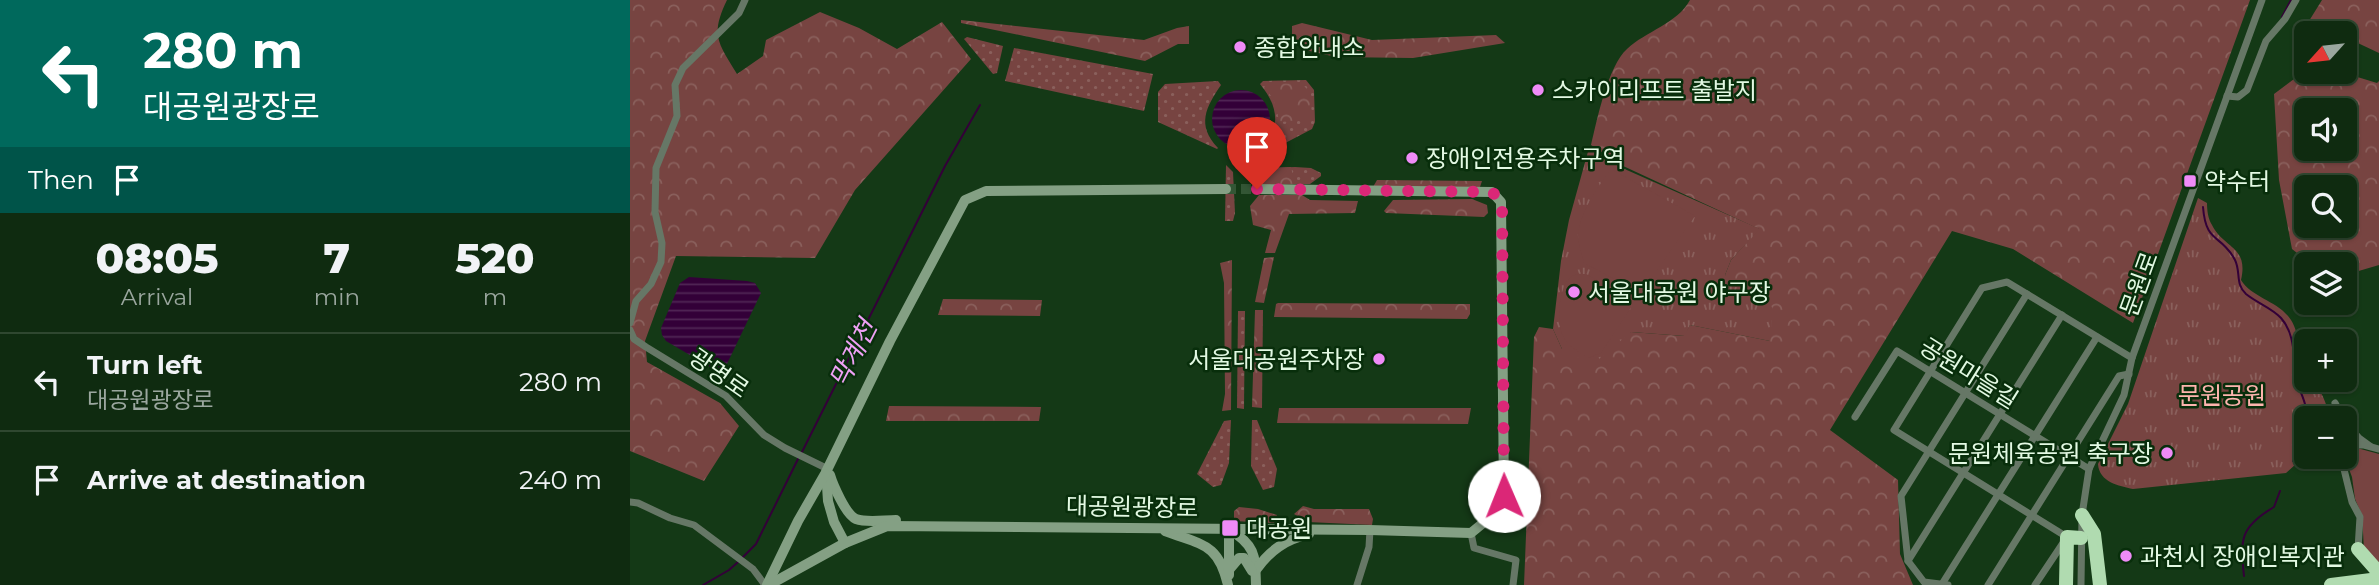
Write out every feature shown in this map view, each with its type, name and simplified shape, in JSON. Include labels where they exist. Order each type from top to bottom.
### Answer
[{"type":"highway","points":[[2082,515],[2094,534],[2100,585]]},
{"type":"highway","points":[[2066,585],[2074,538]]},
{"type":"highway","points":[[2358,549],[2379,573]]},
{"type":"highway","points":[[2331,585],[2379,579]]},
{"type":"street","points":[[630,323],[636,301],[651,284],[661,262],[662,243],[655,212],[656,168],[677,116],[675,85],[683,68],[739,13],[745,0]]},
{"type":"street","name":"문원로","points":[[2081,585],[2074,538],[2082,515],[2089,469],[2124,395],[2132,358],[2262,0]]},
{"type":"street","points":[[2227,96],[2238,97],[2247,90],[2266,41],[2286,19],[2296,0]]},
{"type":"street","points":[[630,502],[694,525],[753,569],[767,585],[890,341],[965,200],[986,191],[1226,189]]},
{"type":"street","points":[[1257,189],[1492,192],[1502,202],[1504,496],[1499,510],[1471,533],[1474,548],[1516,560],[1513,585]]},
{"type":"street","points":[[2035,585],[2074,538],[2032,516],[1894,430],[1982,288],[2007,282],[2132,358]]},
{"type":"street","points":[[1948,585],[1924,582],[1908,561],[1901,496],[2027,294]]},
{"type":"street","points":[[1908,561],[2062,315]]},
{"type":"street","name":"광명로","points":[[630,331],[634,339],[726,396],[764,435],[827,470]]},
{"type":"street","points":[[1942,584],[2097,337]]},
{"type":"street","name":"공원마을길","points":[[1855,417],[1897,351],[2089,469]]},
{"type":"street","points":[[1988,585],[2119,376],[2129,374]]},
{"type":"street","points":[[2357,436],[2370,446]]},
{"type":"street","points":[[2357,445],[2379,449]]},
{"type":"street","points":[[2345,469],[2352,502],[2360,517],[2358,549]]},
{"type":"street","points":[[827,470],[849,514],[855,519],[907,520],[918,526]]},
{"type":"street","points":[[827,470],[828,500],[834,522],[845,543]]},
{"type":"street","name":"대공원광장로","points":[[767,585],[845,543],[887,526],[1471,533]]},
{"type":"street","points":[[1159,529],[1203,544],[1216,554],[1229,585]]},
{"type":"street","points":[[1229,529],[1229,585]]},
{"type":"street","points":[[1229,529],[1247,540],[1254,553],[1256,584]]},
{"type":"street","points":[[1256,570],[1269,552],[1279,545],[1292,538],[1327,530]]},
{"type":"street","points":[[1357,585],[1369,547],[1370,530]]},
{"type":"street","points":[[1228,571],[1239,558],[1244,558],[1250,564],[1256,584]]},
{"type":"green space","points":[[630,0],[727,0],[718,31],[721,46],[737,74],[763,56],[766,40],[820,12],[859,28],[897,49],[942,22],[971,59],[855,190],[815,258],[676,256],[645,341],[647,362],[720,403],[739,426],[704,481],[630,451]]},
{"type":"green space","points":[[1690,0],[2250,0],[2133,323],[2013,249],[1952,231],[1830,430],[1898,480],[1900,554],[1913,585],[1524,585],[1534,337],[1539,327],[1553,329],[1562,349],[1631,332],[1684,336],[1690,325],[1770,341],[1725,275],[1731,260],[1759,229],[1621,165],[1591,145],[1604,94],[1620,57],[1635,43],[1677,15]]},
{"type":"green space","points":[[2322,0],[2379,0],[2379,53],[2357,43],[2357,21],[2309,21]]},
{"type":"green space","points":[[961,20],[1144,40],[1189,26],[1189,44],[1178,44],[1145,61],[961,23]]},
{"type":"green space","points":[[1302,23],[1372,40],[1496,35],[1505,43],[1413,58],[1336,57],[1301,49],[1301,43],[1292,43],[1292,26]]},
{"type":"green space","points":[[967,37],[1003,46],[997,73],[993,74],[964,39]]},
{"type":"green space","points":[[1014,48],[1153,74],[1144,111],[1005,81]]},
{"type":"green space","points":[[2357,77],[2377,83],[2379,81],[2379,265],[2357,271],[2357,252],[2296,252],[2292,249],[2279,180],[2274,94],[2294,79],[2294,84],[2357,84]]},
{"type":"green space","points":[[1306,80],[1314,90],[1315,122],[1312,129],[1268,152],[1264,151],[1273,133],[1275,117],[1271,101],[1260,84],[1263,81]]},
{"type":"green space","points":[[1218,81],[1221,85],[1211,101],[1205,124],[1217,149],[1158,122],[1158,92],[1165,84]]},
{"type":"green space","points":[[1267,83],[1302,84],[1309,91],[1312,113],[1309,120],[1279,122],[1275,104],[1264,88]]},
{"type":"green space","name":"서울대공원 야구장","points":[[1589,148],[1620,167],[1760,229],[1731,260],[1725,275],[1768,298],[1773,310],[1770,341],[1690,325],[1685,336],[1631,332],[1592,365],[1562,349],[1553,329],[1561,261]]},
{"type":"green space","points":[[1226,165],[1233,172],[1233,221],[1225,221]]},
{"type":"green space","points":[[1291,167],[1295,184],[1261,185],[1259,173],[1267,172],[1268,168]]},
{"type":"green space","points":[[1268,168],[1311,168],[1321,173],[1321,176],[1310,184],[1261,185],[1259,173],[1267,172]]},
{"type":"green space","points":[[1611,169],[1695,216],[1641,293],[1584,263],[1579,245],[1582,218],[1590,200]]},
{"type":"green space","points":[[1377,180],[1482,181],[1480,187],[1373,187]]},
{"type":"green space","points":[[1259,195],[1302,195],[1310,200],[1358,201],[1355,213],[1289,214],[1275,253],[1265,253],[1271,230],[1253,225],[1250,206]]},
{"type":"green space","name":"문원공원","points":[[2198,198],[2207,203],[2210,220],[2217,233],[2238,254],[2243,269],[2241,280],[2252,291],[2280,308],[2291,320],[2294,329],[2294,392],[2320,392],[2326,406],[2294,406],[2294,466],[2286,473],[2133,489],[2106,479],[2098,464],[2128,404]]},
{"type":"green space","points":[[1472,199],[1487,205],[1488,213],[1484,217],[1384,211],[1393,200]]},
{"type":"green space","points":[[1274,257],[1264,303],[1255,302],[1264,258]]},
{"type":"green space","points":[[1232,260],[1231,410],[1222,411],[1225,394],[1224,283],[1220,263]]},
{"type":"green space","points":[[1576,274],[1586,274],[1630,299],[1632,306],[1601,353],[1588,358],[1565,340],[1559,312],[1562,293],[1569,279]]},
{"type":"green space","points":[[943,299],[1042,300],[1040,316],[938,315]]},
{"type":"green space","points":[[1278,303],[1470,304],[1470,314],[1467,319],[1274,317]]},
{"type":"green space","points":[[1255,310],[1263,310],[1262,408],[1252,407]]},
{"type":"green space","points":[[1238,311],[1245,311],[1244,409],[1237,408]]},
{"type":"green space","points":[[889,406],[1041,407],[1039,421],[886,421]]},
{"type":"green space","points":[[1279,408],[1471,408],[1468,424],[1277,423]]},
{"type":"green space","points":[[1231,420],[1229,463],[1221,485],[1213,487],[1197,474],[1224,421]]},
{"type":"green space","points":[[1252,420],[1257,420],[1277,469],[1274,487],[1263,490],[1251,466]]},
{"type":"green space","points":[[2357,448],[2379,454],[2379,565],[2365,567],[2362,515],[2355,499],[2349,469],[2357,469]]},
{"type":"green space","points":[[1303,506],[1314,509],[1369,509],[1372,525],[1308,522],[1294,514]]},
{"type":"green space","points":[[1239,507],[1277,515],[1274,523],[1234,521],[1234,511]]},
{"type":"shaded area","points":[[1241,90],[1257,95],[1265,103],[1270,119],[1265,135],[1257,143],[1241,148],[1225,143],[1217,135],[1212,119],[1217,103],[1225,95]]},
{"type":"shaded area","points":[[689,277],[747,281],[755,283],[761,293],[725,368],[712,368],[666,341],[662,335],[661,328],[680,283]]},
{"type":"waterway","points":[[2282,17],[2291,0]]},
{"type":"waterway","name":"막계천","points":[[802,452],[945,166],[980,105]]},
{"type":"waterway","points":[[2203,207],[2207,228],[2235,260],[2243,290],[2277,314],[2289,332],[2306,414],[2303,437],[2293,461]]},
{"type":"waterway","name":"막계천","points":[[742,558],[756,544],[799,457]]},
{"type":"waterway","points":[[2244,576],[2242,552],[2245,535],[2254,521],[2274,507],[2280,491]]},
{"type":"waterway","name":"막계천","points":[[703,585],[738,562]]},
{"type":"tunnel","points":[[1226,189],[1257,189]]},
{"type":"place","name":"종합안내소","points":[[1240,47]]},
{"type":"place","name":"스카이리프트 출발지","points":[[1538,90]]},
{"type":"place","name":"장애인전용주차구역","points":[[1412,158]]},
{"type":"place","name":"약수터","points":[[2190,181]]},
{"type":"place","name":"서울대공원 야구장","points":[[1574,292]]},
{"type":"place","name":"서울대공원주차장","points":[[1379,359]]},
{"type":"place","name":"문원체육공원 축구장","points":[[2167,453]]},
{"type":"place","name":"대공원","points":[[1230,528]]},
{"type":"place","name":"과천시 장애인복지관","points":[[2126,556]]},
{"type":"route","points":[[1257,189],[1457,190],[1492,192],[1502,202],[1504,496]]}]
